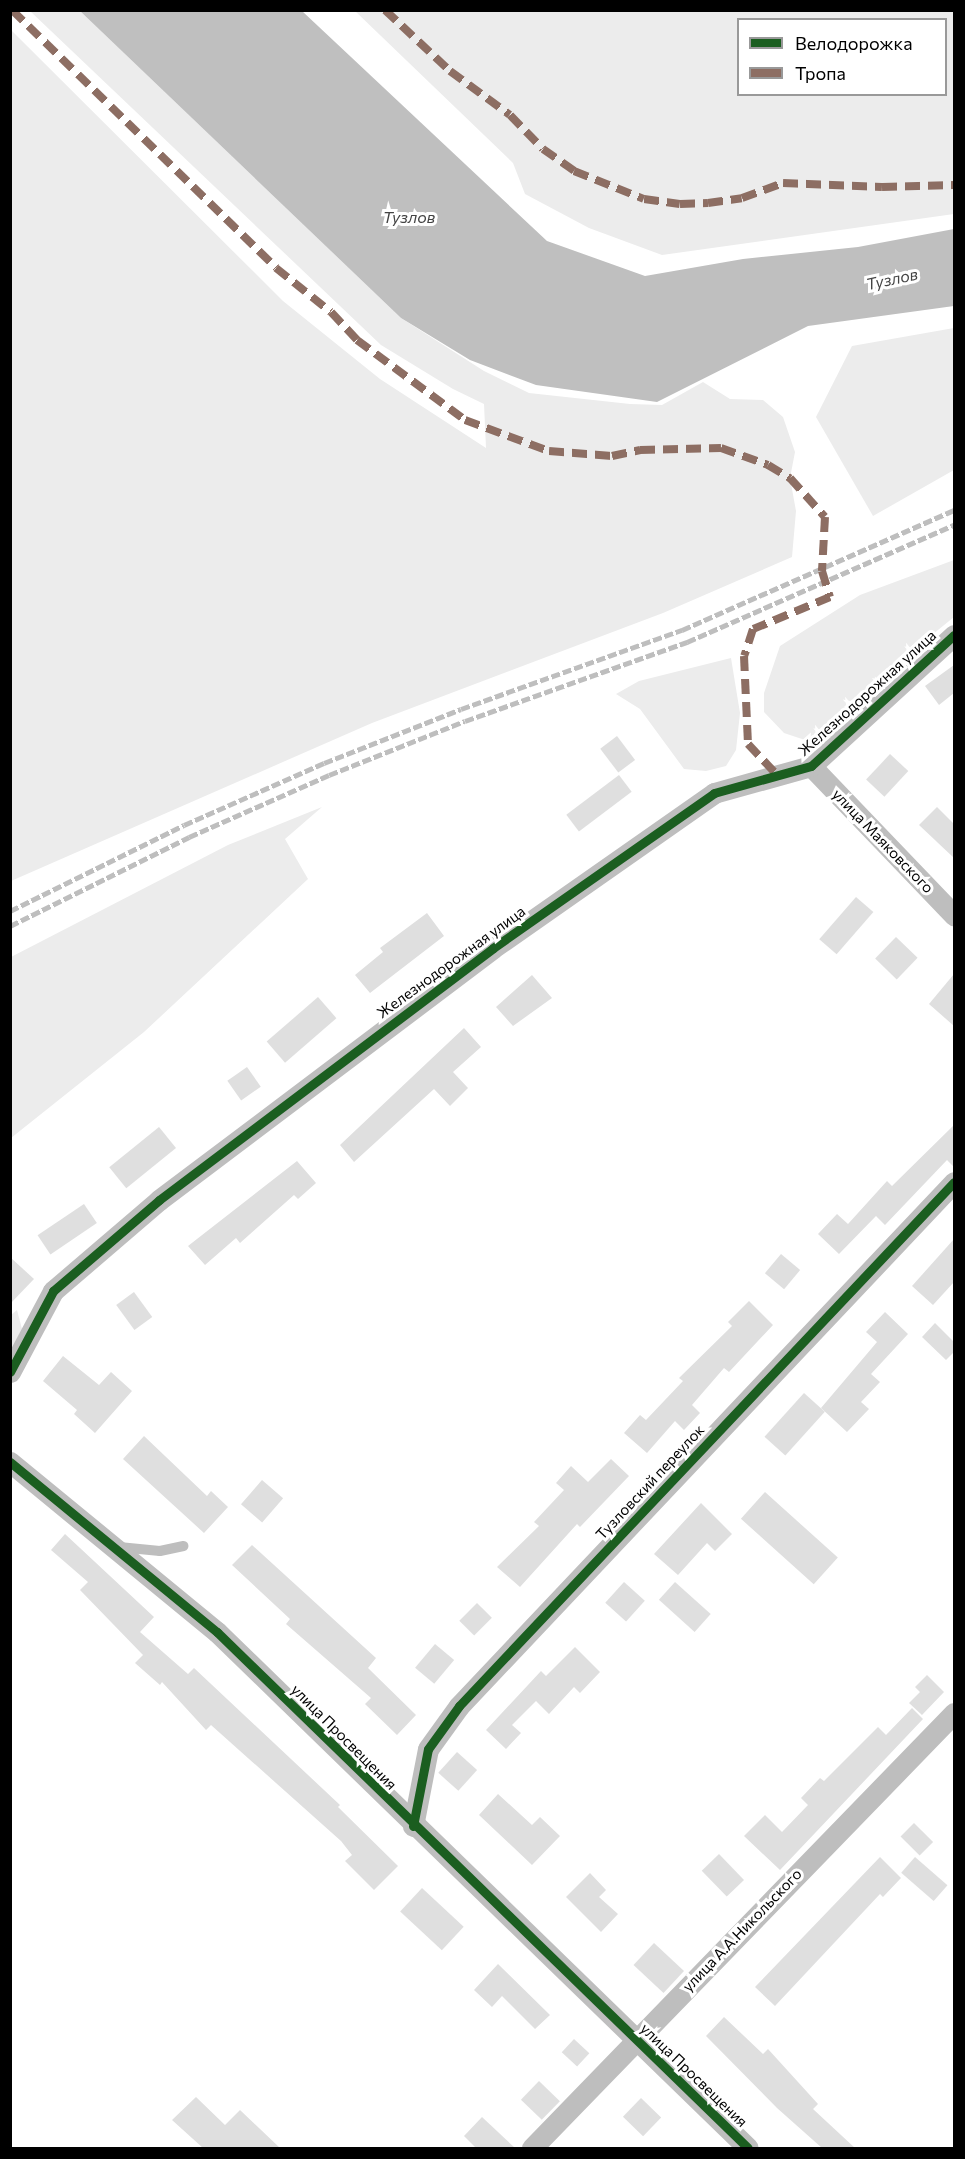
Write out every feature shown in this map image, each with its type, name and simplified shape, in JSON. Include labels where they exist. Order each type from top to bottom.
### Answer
[{"type":"street","name":"Железнодорожная улица","points":[[10,1372],[52,1291],[169,1192],[493,948],[714,793],[811,766],[954,635]]},
{"type":"street","name":"улица Маяковского","points":[[811,766],[954,915]]},
{"type":"street","name":"Тузловский переулок","points":[[413,1826],[428,1749],[459,1706],[954,1182]]},
{"type":"street","name":"улица Просвещения","points":[[10,1462],[217,1632],[413,1826],[748,2148]]},
{"type":"street","name":"улица А.А.Никольского","points":[[532,2148],[634,2039],[954,1713]]},
{"type":"lane","points":[[113,1546],[160,1551],[183,1546]]},
{"type":"shaded area","points":[[30,11],[80,11],[401,318],[484,371],[529,393],[630,404],[662,405],[703,382],[730,399],[763,400],[783,417],[795,452],[790,478],[796,511],[792,557],[663,613],[372,723],[11,881],[10,29],[283,301],[380,379],[486,448],[484,404],[453,389],[381,345]]},
{"type":"shaded area","points":[[355,11],[954,11],[954,214],[662,255],[589,228],[525,194],[513,163]]},
{"type":"shaded area","points":[[954,328],[954,470],[873,516],[816,417],[852,346]]},
{"type":"shaded area","points":[[954,560],[954,617],[869,686],[841,723],[824,737],[805,740],[784,733],[764,712],[764,693],[780,646],[860,595]]},
{"type":"shaded area","points":[[731,658],[740,713],[736,750],[726,766],[706,771],[684,769],[640,709],[616,694],[639,681]]},
{"type":"shaded area","points":[[322,807],[285,839],[308,879],[144,1032],[11,1138],[11,957],[228,845]]},
{"type":"shaded area","points":[[17,1310],[22,1329],[11,1350],[11,1315]]},
{"type":"water","name":"Тузлов","points":[[80,11],[302,11],[547,241],[645,276],[743,259],[858,247],[954,229],[954,306],[808,326],[657,402],[536,385],[470,360],[401,318]]},
{"type":"building","points":[[954,665],[954,693],[939,705],[925,686]]},
{"type":"building","points":[[617,736],[635,760],[618,773],[600,749]]},
{"type":"building","points":[[890,754],[908,771],[884,797],[866,780]]},
{"type":"building","points":[[619,775],[632,792],[579,831],[566,815]]},
{"type":"building","points":[[937,807],[954,824],[954,858],[919,825]]},
{"type":"building","points":[[856,897],[873,912],[837,954],[819,939]]},
{"type":"building","points":[[427,913],[444,936],[370,993],[355,975],[383,952],[380,948]]},
{"type":"building","points":[[896,937],[918,958],[897,979],[875,959]]},
{"type":"building","points":[[954,974],[954,1026],[929,1004]]},
{"type":"building","points":[[532,975],[552,998],[513,1026],[496,1007]]},
{"type":"building","points":[[318,997],[336,1018],[285,1063],[267,1042]]},
{"type":"building","points":[[464,1028],[481,1047],[453,1072],[468,1088],[450,1106],[434,1089],[354,1162],[340,1145]]},
{"type":"building","points":[[247,1067],[261,1087],[241,1100],[227,1081]]},
{"type":"building","points":[[954,1125],[954,1167],[947,1160],[885,1225],[876,1216],[839,1254],[818,1234],[837,1214],[848,1224],[887,1181],[892,1186]]},
{"type":"building","points":[[159,1127],[176,1148],[126,1188],[109,1167]]},
{"type":"building","points":[[297,1161],[316,1183],[298,1199],[294,1195],[240,1243],[236,1238],[205,1265],[188,1246]]},
{"type":"building","points":[[84,1204],[97,1223],[50,1254],[38,1235]]},
{"type":"building","points":[[954,1239],[954,1282],[933,1305],[912,1286]]},
{"type":"building","points":[[781,1254],[800,1270],[784,1289],[765,1273]]},
{"type":"building","points":[[10,1257],[34,1279],[10,1304]]},
{"type":"building","points":[[134,1292],[152,1317],[134,1330],[116,1305]]},
{"type":"building","points":[[749,1301],[773,1325],[729,1372],[724,1368],[692,1405],[700,1413],[684,1430],[675,1421],[647,1453],[624,1433],[640,1415],[646,1420],[683,1381],[679,1378],[732,1326],[728,1322]]},
{"type":"building","points":[[885,1312],[908,1334],[871,1374],[880,1382],[861,1402],[869,1409],[847,1432],[821,1408],[877,1342],[866,1332]]},
{"type":"building","points":[[935,1323],[954,1342],[954,1352],[946,1360],[922,1337]]},
{"type":"building","points":[[63,1356],[99,1385],[111,1372],[132,1391],[95,1433],[74,1414],[77,1410],[43,1381]]},
{"type":"building","points":[[804,1393],[825,1412],[785,1456],[765,1437]]},
{"type":"building","points":[[144,1436],[207,1496],[211,1491],[228,1507],[204,1533],[123,1459]]},
{"type":"building","points":[[611,1459],[629,1476],[580,1527],[577,1524],[520,1587],[497,1567],[539,1526],[534,1522],[564,1490],[556,1483],[571,1466],[588,1482]]},
{"type":"building","points":[[262,1480],[283,1498],[262,1523],[241,1504]]},
{"type":"building","points":[[765,1492],[838,1558],[814,1584],[741,1519]]},
{"type":"building","points":[[701,1503],[732,1534],[715,1551],[707,1543],[678,1575],[654,1554]]},
{"type":"building","points":[[65,1534],[154,1617],[140,1632],[188,1674],[194,1668],[340,1805],[338,1807],[398,1866],[374,1890],[345,1861],[352,1855],[341,1841],[211,1725],[206,1730],[162,1682],[160,1685],[135,1663],[143,1655],[80,1590],[88,1582],[51,1550]]},
{"type":"building","points":[[252,1545],[376,1658],[368,1668],[416,1715],[397,1735],[365,1704],[371,1698],[286,1624],[290,1619],[232,1565]]},
{"type":"building","points":[[624,1582],[645,1601],[626,1622],[605,1603]]},
{"type":"building","points":[[675,1582],[711,1614],[695,1632],[659,1600]]},
{"type":"building","points":[[477,1603],[492,1618],[474,1636],[459,1621]]},
{"type":"building","points":[[435,1644],[454,1660],[434,1684],[415,1668]]},
{"type":"building","points":[[575,1647],[600,1672],[580,1693],[574,1687],[549,1714],[536,1701],[512,1725],[521,1733],[506,1749],[486,1730],[541,1671],[546,1676]]},
{"type":"building","points":[[927,1675],[944,1692],[922,1715],[909,1703],[920,1692],[915,1687]]},
{"type":"building","points":[[912,1708],[923,1719],[780,1870],[744,1836],[765,1815],[782,1832],[808,1805],[801,1798],[820,1778],[824,1781],[878,1727],[886,1735]]},
{"type":"building","points":[[457,1752],[477,1770],[458,1791],[438,1773]]},
{"type":"building","points":[[498,1794],[532,1825],[540,1817],[560,1836],[532,1865],[479,1815]]},
{"type":"building","points":[[914,1823],[933,1842],[920,1856],[901,1836]]},
{"type":"building","points":[[719,1854],[744,1880],[727,1897],[702,1871]]},
{"type":"building","points":[[880,1857],[901,1878],[883,1897],[880,1894],[775,2006],[755,1987]]},
{"type":"building","points":[[915,1857],[947,1885],[934,1901],[901,1873]]},
{"type":"building","points":[[590,1873],[606,1890],[599,1897],[618,1914],[601,1932],[566,1897]]},
{"type":"building","points":[[422,1888],[464,1927],[442,1950],[400,1911]]},
{"type":"building","points":[[654,1943],[684,1971],[664,1993],[634,1965]]},
{"type":"building","points":[[498,1964],[550,2015],[535,2029],[502,1996],[492,2007],[474,1990]]},
{"type":"building","points":[[724,2017],[763,2054],[768,2049],[818,2104],[813,2109],[855,2148],[822,2148],[777,2108],[706,2036]]},
{"type":"building","points":[[574,2039],[589,2053],[577,2066],[562,2052]]},
{"type":"building","points":[[539,2081],[560,2101],[542,2120],[521,2100]]},
{"type":"building","points":[[196,2097],[225,2125],[240,2110],[280,2148],[203,2148],[172,2120]]},
{"type":"building","points":[[641,2098],[661,2117],[643,2136],[623,2117]]},
{"type":"building","points":[[482,2117],[515,2148],[476,2148],[464,2136]]},
{"type":"railway","points":[[10,911],[184,825],[324,763],[461,709],[682,630],[954,510]]},
{"type":"railway","points":[[10,926],[189,837],[329,775],[465,721],[687,642],[954,525]]},
{"type":"marked path","points":[[12,10],[276,268],[331,312],[357,340],[465,420],[549,451],[612,456],[640,450],[721,448],[768,465],[790,478],[825,517],[822,571],[830,597],[753,629],[744,656],[748,744],[778,776]]},
{"type":"marked path","points":[[385,10],[450,71],[510,115],[543,149],[574,171],[644,199],[680,204],[708,203],[742,198],[783,183],[882,187],[954,185]]},
{"type":"cycle path","points":[[10,1372],[53,1291],[159,1200],[493,948],[714,793],[811,766],[954,635]]},
{"type":"cycle path","points":[[413,1826],[428,1749],[459,1706],[954,1182]]},
{"type":"cycle path","points":[[10,1462],[217,1632],[748,2148]]}]
